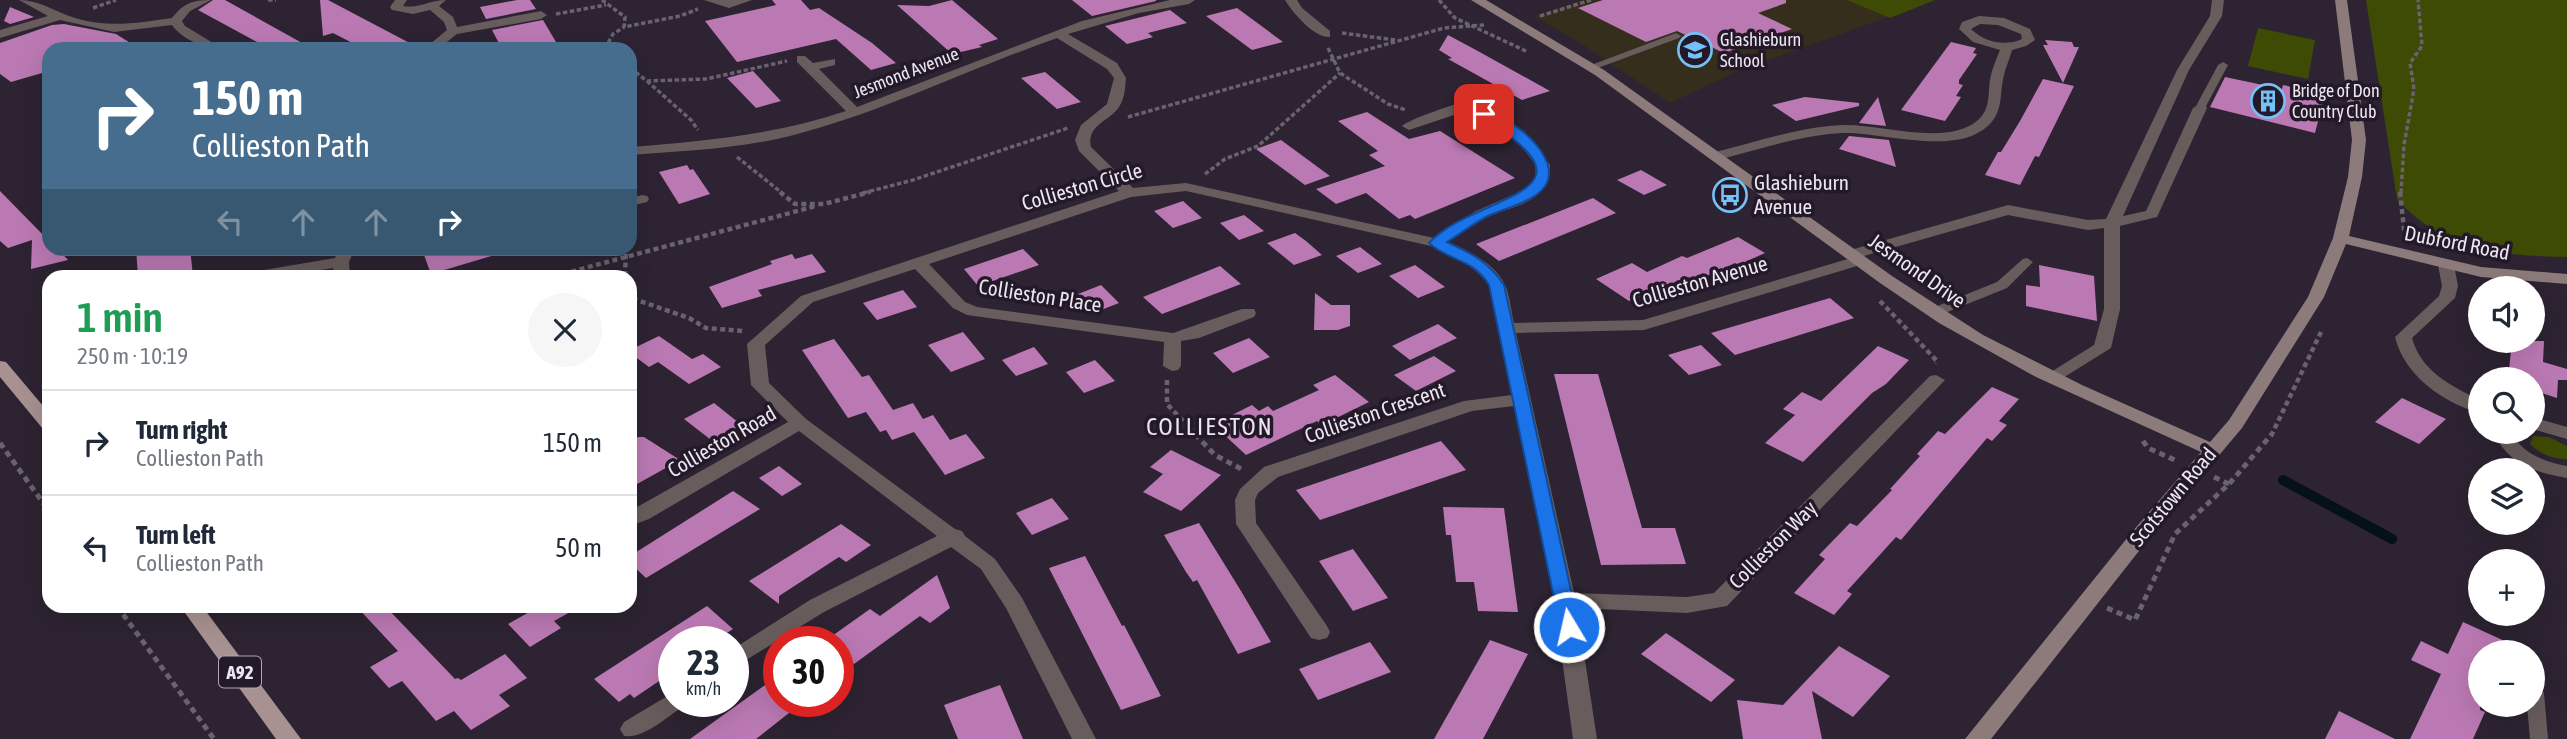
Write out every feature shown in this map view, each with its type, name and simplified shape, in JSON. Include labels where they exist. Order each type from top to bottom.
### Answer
[{"type":"main road","name":"Jesmond Drive","points":[[1477,0],[1591,67],[1935,312],[2013,358],[2211,450]]},
{"type":"main road","name":"Scotstown Road","points":[[1977,739],[2211,450],[2236,424],[2316,297],[2341,238],[2353,189],[2359,140],[2342,0]]},
{"type":"main road","name":"Dubford Road","points":[[2341,238],[2446,265],[2505,276],[2567,279]]},
{"type":"main road","points":[[0,366],[42,417]]},
{"type":"main road","name":"A92","points":[[196,613],[289,739]]},
{"type":"street","points":[[24,0],[62,16],[110,28],[176,21],[186,8],[205,0]]},
{"type":"street","points":[[401,0],[396,5],[402,10],[436,3],[449,20],[453,31]]},
{"type":"street","points":[[713,1],[729,4],[746,0]]},
{"type":"street","name":"Jesmond Avenue","points":[[637,150],[726,144],[789,132],[854,111],[1059,34],[1159,2],[1189,0]]},
{"type":"street","points":[[1291,0],[1297,10],[1326,34]]},
{"type":"street","points":[[2052,377],[2102,348],[2112,309],[2112,223],[2183,70],[2216,16],[2218,0]]},
{"type":"street","points":[[439,42],[453,31],[541,15]]},
{"type":"street","points":[[0,34],[62,16]]},
{"type":"street","points":[[176,21],[180,28],[205,42]]},
{"type":"street","points":[[1059,34],[1112,66],[1120,78],[1112,106],[1082,132],[1081,139],[1084,148],[1129,192]]},
{"type":"street","points":[[1717,156],[1824,131],[1845,129],[1936,137],[1971,131],[1980,127],[1996,107],[1996,80],[2007,46]]},
{"type":"street","points":[[806,63],[831,62]]},
{"type":"street","points":[[806,63],[854,111]]},
{"type":"street","points":[[1409,126],[1493,98]]},
{"type":"street","points":[[1436,243],[1481,214],[1535,191],[1542,179],[1543,165],[1519,134],[1470,106]]},
{"type":"street","name":"Collieston Avenue","points":[[1506,328],[1644,326],[2008,210],[2088,225],[2147,216],[2155,211],[2200,108]]},
{"type":"street","name":"Collieston Circle","points":[[767,333],[807,299],[1129,192],[1186,187],[1436,243],[1474,260],[1488,272],[1497,285],[1565,600],[1585,739]]},
{"type":"street","points":[[294,270],[343,262]]},
{"type":"street","name":"Collieston Place","points":[[918,262],[959,305],[973,311],[1173,338],[1193,334],[1248,313]]},
{"type":"street","points":[[2446,265],[2450,286],[2447,298],[2403,337],[2405,352],[2418,369],[2468,401]]},
{"type":"street","points":[[767,333],[757,344],[760,385],[800,423],[988,564],[1015,604],[1084,739]]},
{"type":"street","points":[[1172,366],[1173,338]]},
{"type":"street","name":"Collieston Way","points":[[1565,600],[1688,605],[1720,600],[1936,380]]},
{"type":"street","name":"Collieston Crescent","points":[[1261,479],[1271,472],[1469,405],[1521,400]]},
{"type":"street","name":"Collieston Road","points":[[637,516],[800,423]]},
{"type":"street","points":[[2545,426],[2567,433]]},
{"type":"street","points":[[2510,444],[2520,454],[2547,468],[2567,472]]},
{"type":"street","points":[[1261,479],[1250,489],[1245,500],[1246,524],[1319,632]]},
{"type":"street","points":[[749,650],[817,606],[955,537]]},
{"type":"street","points":[[632,729],[658,712]]},
{"type":"lane","points":[[1591,67],[1676,36]]},
{"type":"lane","points":[[2200,108],[2223,65]]},
{"type":"lane","points":[[1935,312],[2002,285],[2027,262]]},
{"type":"lane","points":[[2537,717],[2539,739]]},
{"type":"path","points":[[268,0],[276,0]]},
{"type":"path","points":[[602,0],[625,17],[624,27]]},
{"type":"path","points":[[1532,19],[1591,0]]},
{"type":"path","points":[[2418,0],[2422,46],[2410,63],[2414,89],[2407,123],[2404,171],[2400,188],[2404,229],[2419,239]]},
{"type":"path","points":[[609,42],[613,34],[624,27],[680,16],[713,1]]},
{"type":"path","points":[[541,15],[607,5]]},
{"type":"path","points":[[1400,40],[1338,32],[1320,36],[1340,73],[1388,104],[1432,118]]},
{"type":"path","points":[[647,81],[706,79],[806,63]]},
{"type":"path","points":[[1186,187],[1225,159],[1258,146],[1340,73]]},
{"type":"path","points":[[637,74],[691,120],[705,139],[726,144]]},
{"type":"path","points":[[637,255],[824,204]]},
{"type":"path","points":[[578,270],[632,256]]},
{"type":"path","points":[[625,258],[625,270]]},
{"type":"path","points":[[1872,292],[1937,361],[1927,372],[1936,380]]},
{"type":"path","points":[[637,300],[689,318],[706,328],[767,333]]},
{"type":"path","points":[[1172,366],[1166,372],[1167,404],[1215,455],[1261,479]]},
{"type":"path","points":[[0,443],[2,450],[42,502]]},
{"type":"path","points":[[122,613],[214,739]]},
{"type":"shaded area","name":"Glashieburn School","points":[[1583,0],[1935,0],[1736,72],[1670,103],[1534,16]]},
{"type":"green space","points":[[1847,0],[1935,0],[1890,18]]},
{"type":"green space","points":[[2366,0],[2567,0],[2567,257],[2497,252],[2453,240],[2415,216],[2397,199]]},
{"type":"green space","points":[[2258,28],[2315,40],[2308,79],[2248,66]]},
{"type":"green space","points":[[2545,437],[2549,437],[2567,446],[2567,459],[2551,457],[2530,444],[2545,444]]},
{"type":"building","points":[[213,0],[225,0],[300,42],[257,42],[198,10]]},
{"type":"building","points":[[320,0],[328,0],[408,42],[350,42],[333,33],[323,36]]},
{"type":"building","points":[[530,0],[536,9],[486,19],[480,7]]},
{"type":"building","points":[[772,0],[801,0],[810,10],[819,8],[872,43],[896,63],[871,70],[836,39],[737,62],[705,21],[776,5]]},
{"type":"building","points":[[952,0],[998,39],[979,45],[982,47],[952,54],[897,5],[929,6]]},
{"type":"building","points":[[1072,0],[1156,0],[1156,1],[1092,16]]},
{"type":"building","points":[[1603,0],[1786,0],[1786,3],[1758,13],[1792,29],[1724,53],[1677,31],[1646,42],[1578,8]]},
{"type":"building","points":[[10,7],[34,17],[10,24],[4,21]]},
{"type":"building","points":[[1237,8],[1283,42],[1252,50],[1206,16]]},
{"type":"building","points":[[1170,10],[1187,23],[1148,33],[1153,37],[1127,44],[1105,26]]},
{"type":"building","points":[[543,20],[556,42],[498,42],[492,30]]},
{"type":"building","points":[[64,24],[116,34],[129,42],[42,42],[42,73],[11,82],[0,74],[0,43],[52,25]]},
{"type":"building","points":[[1448,35],[1550,91],[1522,100],[1448,59],[1452,58],[1439,50]]},
{"type":"building","points":[[2045,40],[2072,42],[2074,47],[2079,47],[2063,83],[2043,45],[2048,45]]},
{"type":"building","points":[[1951,42],[1976,48],[1973,53],[1977,54],[1959,80],[1959,84],[1963,85],[1956,96],[1961,97],[1945,121],[1901,110]]},
{"type":"building","points":[[753,71],[781,101],[756,108],[727,78]]},
{"type":"building","points":[[1045,72],[1081,102],[1057,109],[1021,78]]},
{"type":"building","name":"Bridge of Don Country Club","points":[[2225,77],[2282,89],[2283,85],[2325,94],[2315,133],[2210,107]]},
{"type":"building","points":[[2043,79],[2074,86],[2039,157],[2035,156],[2020,185],[1985,175],[2020,121]]},
{"type":"building","points":[[1805,97],[1859,103],[1859,106],[1796,121],[1772,105]]},
{"type":"building","points":[[1878,97],[1886,126],[1859,123]]},
{"type":"building","points":[[1367,112],[1409,139],[1440,131],[1515,178],[1415,219],[1410,215],[1399,219],[1366,193],[1336,204],[1316,189],[1385,166],[1369,155],[1378,151],[1338,121]]},
{"type":"building","points":[[1849,136],[1889,140],[1896,167],[1839,149]]},
{"type":"building","points":[[1281,140],[1330,176],[1305,185],[1256,149]]},
{"type":"building","points":[[687,165],[690,170],[693,169],[710,194],[679,204],[659,172]]},
{"type":"building","points":[[1641,170],[1667,185],[1644,195],[1617,180]]},
{"type":"building","points":[[0,191],[42,234],[42,256],[64,256],[68,260],[31,269],[32,240],[8,248],[0,241]]},
{"type":"building","points":[[1593,198],[1616,213],[1499,261],[1476,244]]},
{"type":"building","points":[[1183,201],[1202,218],[1173,228],[1154,211]]},
{"type":"building","points":[[1244,215],[1264,231],[1239,240],[1220,223]]},
{"type":"building","points":[[1295,233],[1322,255],[1294,265],[1267,243]]},
{"type":"building","points":[[1738,237],[1765,253],[1696,281],[1688,277],[1629,301],[1596,279],[1632,263],[1647,272],[1682,256],[1687,258]]},
{"type":"building","points":[[1360,247],[1382,264],[1358,273],[1336,256]]},
{"type":"building","points":[[1023,249],[1039,265],[978,286],[964,269]]},
{"type":"building","points":[[792,254],[795,259],[812,254],[826,272],[758,290],[762,296],[722,308],[709,287],[772,264],[770,261]]},
{"type":"building","points":[[137,256],[191,256],[192,270],[138,270]]},
{"type":"building","points":[[424,256],[491,256],[444,270],[430,270]]},
{"type":"building","points":[[1415,265],[1445,287],[1418,298],[1389,276]]},
{"type":"building","points":[[2039,265],[2094,276],[2097,321],[2026,306],[2026,285],[2040,287]]},
{"type":"building","points":[[1220,266],[1241,284],[1162,314],[1143,297]]},
{"type":"building","points":[[1101,285],[1119,303],[1096,312],[1078,294]]},
{"type":"building","points":[[903,290],[917,307],[877,320],[863,303]]},
{"type":"building","points":[[1315,293],[1331,305],[1350,305],[1350,326],[1338,330],[1314,330]]},
{"type":"building","points":[[1830,298],[1854,318],[1735,355],[1711,333]]},
{"type":"building","points":[[1438,324],[1457,338],[1410,360],[1392,346]]},
{"type":"building","points":[[963,332],[985,359],[951,372],[928,345]]},
{"type":"building","points":[[659,336],[692,359],[703,354],[721,367],[689,384],[658,362],[649,367],[637,358],[637,347]]},
{"type":"building","points":[[1249,338],[1270,357],[1233,373],[1213,353]]},
{"type":"building","points":[[834,339],[862,377],[869,375],[893,410],[913,403],[923,419],[933,415],[950,440],[966,434],[985,458],[945,475],[914,432],[892,440],[886,430],[880,432],[866,412],[848,418],[802,350]]},
{"type":"building","points":[[1701,345],[1722,365],[1689,375],[1668,355]]},
{"type":"building","points":[[1878,346],[1909,360],[1803,462],[1765,443],[1795,415],[1783,409],[1802,392],[1821,401]]},
{"type":"building","points":[[1034,347],[1048,364],[1016,376],[1002,360]]},
{"type":"building","points":[[2511,353],[2543,353],[2543,362],[2567,369],[2567,380],[2558,380],[2557,398],[2545,394],[2545,367],[2509,367]]},
{"type":"building","points":[[1434,356],[1456,371],[1416,391],[1394,375]]},
{"type":"building","points":[[1095,360],[1115,381],[1084,393],[1066,372]]},
{"type":"building","points":[[1554,374],[1598,374],[1642,528],[1675,528],[1686,564],[1601,565]]},
{"type":"building","points":[[1335,375],[1369,402],[1322,425],[1317,421],[1246,455],[1219,430],[1229,426],[1222,420],[1252,405],[1259,411],[1268,406],[1273,411],[1319,390],[1313,385]]},
{"type":"building","points":[[1992,387],[2019,399],[1999,421],[2007,425],[1992,441],[1987,438],[1901,540],[1896,537],[1847,591],[1852,594],[1834,615],[1794,593],[1825,559],[1819,555],[1850,523],[1857,526],[1892,490],[1890,489],[1920,456],[1917,454],[1938,431],[1945,434]]},
{"type":"building","points":[[2402,398],[2446,419],[2419,444],[2375,422]]},
{"type":"building","points":[[714,403],[744,427],[715,443],[684,419]]},
{"type":"building","points":[[644,437],[680,460],[637,484],[637,438]]},
{"type":"building","points":[[1441,441],[1466,470],[1320,520],[1296,490]]},
{"type":"building","points":[[1171,450],[1221,475],[1181,511],[1143,492],[1163,474],[1150,467]]},
{"type":"building","points":[[779,466],[802,484],[782,496],[759,478]]},
{"type":"building","points":[[733,491],[760,509],[646,578],[637,570],[637,552]]},
{"type":"building","points":[[1052,498],[1069,519],[1032,535],[1016,513]]},
{"type":"building","points":[[1443,507],[1504,508],[1518,612],[1478,611],[1474,582],[1456,582],[1451,535],[1446,535]]},
{"type":"building","points":[[1199,523],[1271,642],[1238,654],[1197,580],[1193,582],[1164,535]]},
{"type":"building","points":[[841,524],[871,545],[846,562],[839,557],[779,596],[779,604],[749,581]]},
{"type":"building","points":[[1353,549],[1388,598],[1353,611],[1319,561]]},
{"type":"building","points":[[1085,556],[1161,696],[1121,710],[1049,568]]},
{"type":"building","points":[[937,575],[950,608],[930,623],[920,616],[854,664],[854,626],[846,626],[870,609],[880,616]]},
{"type":"building","points":[[707,606],[730,626],[676,626]]},
{"type":"building","points":[[363,613],[392,613],[455,679],[461,680],[505,654],[527,678],[499,695],[510,706],[471,730],[454,711],[436,721],[402,681],[389,688],[370,667],[398,651]]},
{"type":"building","points":[[528,613],[568,613],[554,621],[561,628],[530,647],[508,624]]},
{"type":"building","points":[[2463,622],[2502,640],[2468,640],[2468,717],[2483,717],[2473,739],[2410,739],[2441,674],[2411,660],[2421,641],[2448,654]]},
{"type":"building","points":[[1666,633],[1735,680],[1711,702],[1641,654]]},
{"type":"building","points":[[658,638],[658,682],[634,698],[630,694],[619,702],[594,679]]},
{"type":"building","points":[[1490,640],[1528,654],[1483,739],[1434,739]]},
{"type":"building","points":[[1370,642],[1391,672],[1318,700],[1299,669]]},
{"type":"building","points":[[1839,646],[1890,676],[1853,717],[1812,691],[1822,739],[1743,739],[1737,700],[1783,705]]},
{"type":"building","points":[[1000,685],[1023,739],[958,739],[944,705]]},
{"type":"building","points":[[763,687],[763,717],[784,717],[756,739],[690,739],[721,717],[749,717],[749,697]]},
{"type":"building","points":[[2339,711],[2395,739],[2325,739]]},
{"type":"waterway","points":[[2283,480],[2392,539]]},
{"type":"place","name":"Glashieburn School","points":[[1695,50]]},
{"type":"place","name":"Bridge of Don Country Club","points":[[2268,101]]},
{"type":"place","name":"Glashieburn Avenue","points":[[1730,195]]},
{"type":"district","name":"COLLIESTON","points":[[1210,427]]},
{"type":"route","points":[[1484,114],[1519,134],[1543,165],[1542,179],[1535,191],[1481,214],[1436,243],[1474,260],[1488,272],[1497,285],[1569,627]]}]
